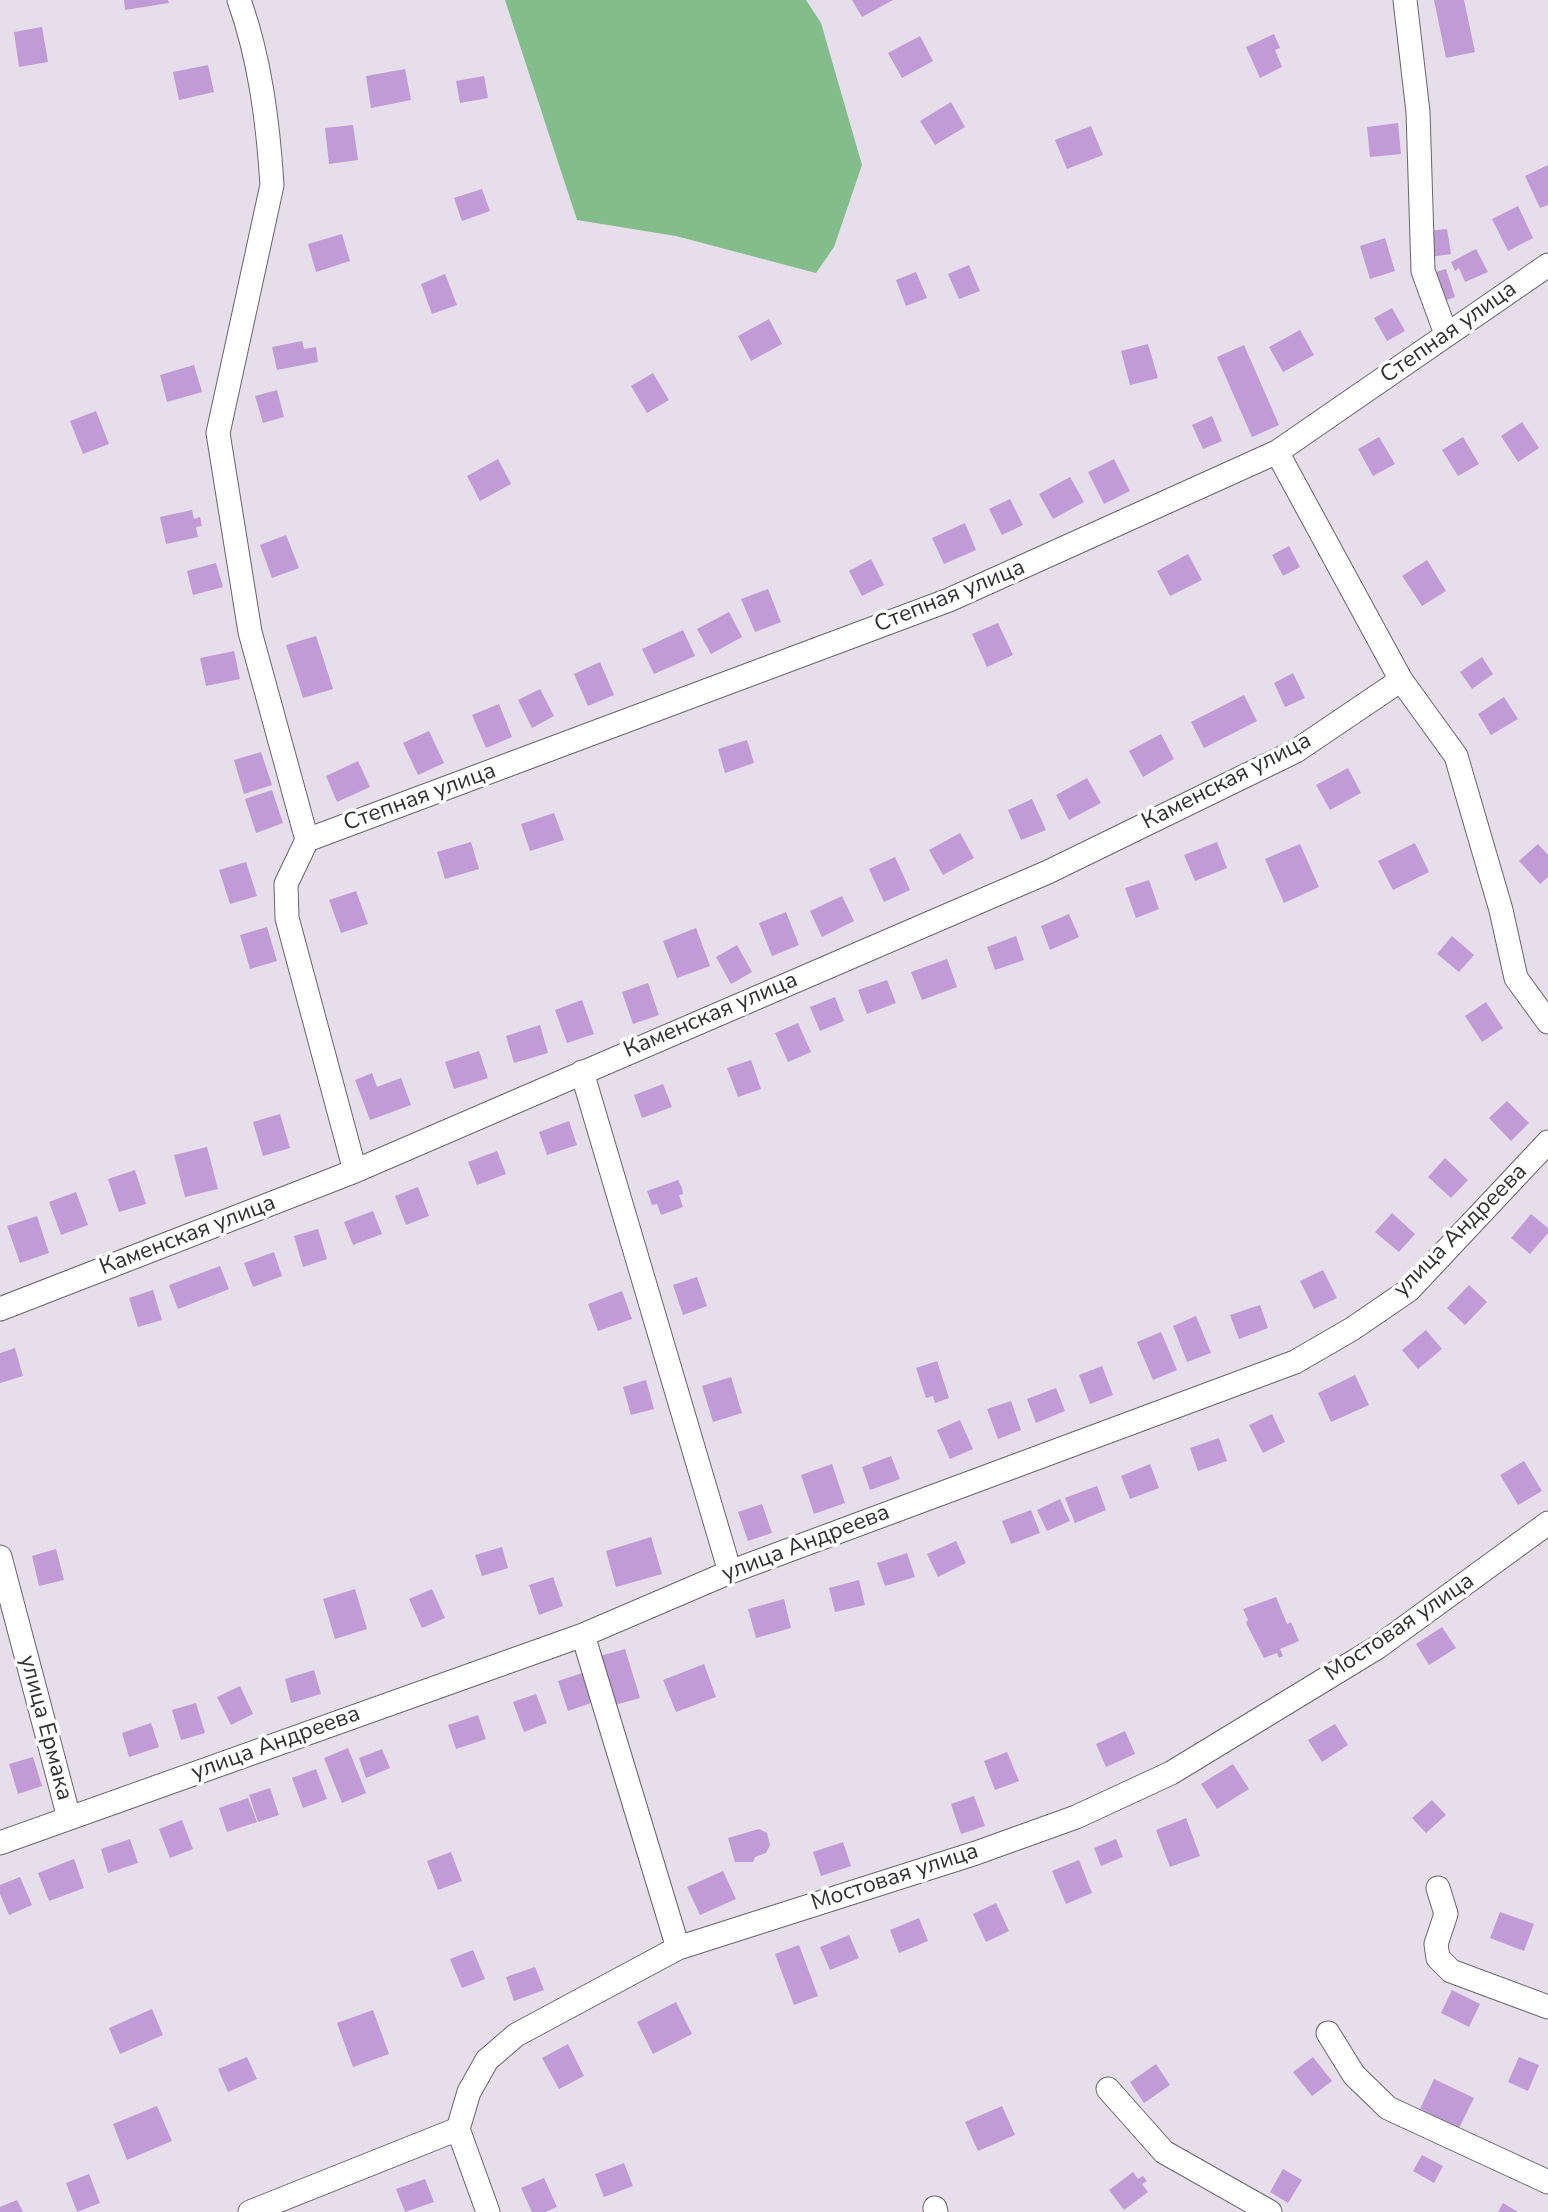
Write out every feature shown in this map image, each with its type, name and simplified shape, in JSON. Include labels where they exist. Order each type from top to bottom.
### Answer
[{"type":"street","points":[[239,0],[253,41],[270,146],[272,185],[218,433],[250,632],[307,840],[286,884],[287,918],[355,1171]]},
{"type":"street","points":[[1405,0],[1418,112],[1423,271],[1446,334]]},
{"type":"street","name":"Степная улица","points":[[307,840],[949,600],[1277,453],[1548,265]]},
{"type":"street","points":[[1277,453],[1401,680],[1456,756],[1501,910],[1516,978],[1548,1022]]},
{"type":"street","name":"Каменская улица","points":[[0,1310],[355,1171],[1048,872],[1296,751],[1401,680]]},
{"type":"street","points":[[582,1072],[730,1572]]},
{"type":"street","name":"улица Андреева","points":[[0,1843],[583,1635],[730,1572],[1295,1362],[1352,1329],[1409,1290],[1548,1142]]},
{"type":"street","name":"Мостовая улица","points":[[458,2129],[469,2092],[487,2060],[516,2035],[678,1948],[976,1853],[1076,1817],[1171,1773],[1378,1647],[1548,1523]]},
{"type":"street","name":"улица Ермака","points":[[0,1558],[69,1818]]},
{"type":"street","points":[[583,1635],[678,1948]]},
{"type":"street","points":[[1438,1888],[1446,1914],[1436,1944],[1438,1958],[1451,1971],[1548,2007]]},
{"type":"street","points":[[1328,2033],[1354,2075],[1388,2108],[1548,2182]]},
{"type":"street","points":[[1108,2089],[1164,2152],[1270,2212]]},
{"type":"street","points":[[250,2212],[458,2129],[488,2212]]},
{"type":"green space","points":[[505,0],[806,0],[821,23],[862,165],[834,247],[816,273],[676,236],[577,220]]},
{"type":"building","points":[[124,0],[168,0],[169,3],[125,10]]},
{"type":"building","points":[[852,0],[893,0],[862,17]]},
{"type":"building","points":[[1434,0],[1464,0],[1475,52],[1446,58]]},
{"type":"building","points":[[42,27],[48,62],[19,67],[14,32]]},
{"type":"building","points":[[1274,34],[1280,48],[1275,50],[1282,67],[1260,78],[1246,47]]},
{"type":"building","points":[[920,36],[933,61],[902,78],[888,53]]},
{"type":"building","points":[[208,65],[214,92],[179,100],[173,72]]},
{"type":"building","points":[[405,69],[411,100],[371,108],[366,76]]},
{"type":"building","points":[[484,76],[488,98],[460,103],[456,81]]},
{"type":"building","points":[[951,102],[965,127],[935,145],[920,121]]},
{"type":"building","points":[[1398,123],[1401,154],[1370,157],[1367,127]]},
{"type":"building","points":[[353,125],[358,160],[329,164],[325,128]]},
{"type":"building","points":[[1091,126],[1103,155],[1067,169],[1055,140]]},
{"type":"building","points":[[1548,165],[1548,205],[1540,208],[1525,176]]},
{"type":"building","points":[[482,189],[490,211],[462,221],[454,198]]},
{"type":"building","points":[[1518,206],[1533,238],[1508,251],[1492,219]]},
{"type":"building","points":[[1447,229],[1451,254],[1430,257],[1427,231]]},
{"type":"building","points":[[342,234],[350,261],[316,272],[308,244]]},
{"type":"building","points":[[1385,238],[1395,271],[1370,279],[1360,246]]},
{"type":"building","points":[[1476,249],[1488,272],[1465,282],[1459,268],[1455,271],[1451,262]]},
{"type":"building","points":[[969,265],[980,291],[959,299],[948,274]]},
{"type":"building","points":[[1446,269],[1455,297],[1441,302],[1432,273]]},
{"type":"building","points":[[916,272],[927,298],[906,306],[896,280]]},
{"type":"building","points":[[445,274],[457,305],[432,314],[421,284]]},
{"type":"building","points":[[1392,308],[1405,331],[1387,341],[1374,318]]},
{"type":"building","points":[[769,319],[782,344],[751,361],[738,336]]},
{"type":"building","points":[[1300,330],[1314,355],[1283,372],[1269,347]]},
{"type":"building","points":[[302,341],[304,349],[316,347],[318,362],[277,370],[272,347]]},
{"type":"building","points":[[1148,344],[1158,378],[1130,385],[1121,351]]},
{"type":"building","points":[[1244,345],[1279,425],[1252,437],[1217,357]]},
{"type":"building","points":[[194,365],[202,392],[167,402],[160,375]]},
{"type":"building","points":[[653,373],[669,400],[647,413],[631,386]]},
{"type":"building","points":[[277,390],[284,417],[263,423],[255,396]]},
{"type":"building","points":[[96,411],[109,444],[83,454],[70,421]]},
{"type":"building","points":[[1212,416],[1222,441],[1203,449],[1192,425]]},
{"type":"building","points":[[1522,422],[1539,448],[1518,462],[1501,436]]},
{"type":"building","points":[[1379,437],[1395,464],[1373,476],[1358,449]]},
{"type":"building","points":[[1463,437],[1479,464],[1458,476],[1442,450]]},
{"type":"building","points":[[498,459],[511,484],[480,501],[467,476]]},
{"type":"building","points":[[1114,459],[1130,491],[1104,504],[1088,472]]},
{"type":"building","points":[[1070,477],[1084,502],[1053,519],[1039,494]]},
{"type":"building","points":[[1010,499],[1023,525],[1002,535],[989,509]]},
{"type":"building","points":[[192,510],[194,519],[200,517],[202,526],[196,527],[198,537],[166,544],[160,517]]},
{"type":"building","points":[[965,523],[976,550],[944,564],[932,538]]},
{"type":"building","points":[[286,535],[299,568],[272,578],[260,545]]},
{"type":"building","points":[[1289,546],[1300,567],[1283,576],[1272,555]]},
{"type":"building","points":[[1188,554],[1202,580],[1170,596],[1157,571]]},
{"type":"building","points":[[871,559],[884,585],[862,596],[849,571]]},
{"type":"building","points":[[1427,560],[1446,591],[1422,606],[1402,576]]},
{"type":"building","points":[[216,563],[223,587],[193,595],[187,571]]},
{"type":"building","points":[[768,589],[781,622],[755,632],[741,599]]},
{"type":"building","points":[[729,612],[742,637],[711,654],[697,629]]},
{"type":"building","points":[[998,623],[1013,655],[987,667],[972,634]]},
{"type":"building","points":[[683,630],[695,656],[654,674],[642,649]]},
{"type":"building","points":[[316,636],[333,689],[303,698],[286,645]]},
{"type":"building","points":[[234,651],[240,679],[206,686],[200,658]]},
{"type":"building","points":[[1482,657],[1493,674],[1472,689],[1460,672]]},
{"type":"building","points":[[600,662],[614,695],[588,706],[574,674]]},
{"type":"building","points":[[1293,673],[1305,698],[1285,707],[1274,683]]},
{"type":"building","points":[[540,689],[554,716],[532,728],[518,700]]},
{"type":"building","points":[[1244,695],[1257,721],[1204,748],[1191,722]]},
{"type":"building","points":[[1504,697],[1518,719],[1491,735],[1478,714]]},
{"type":"building","points":[[499,704],[512,737],[486,748],[472,715]]},
{"type":"building","points":[[429,731],[444,763],[418,775],[403,743]]},
{"type":"building","points":[[1161,734],[1174,759],[1143,777],[1129,751]]},
{"type":"building","points":[[747,740],[754,763],[725,773],[718,749]]},
{"type":"building","points":[[261,752],[272,785],[244,794],[234,760]]},
{"type":"building","points":[[358,761],[370,787],[337,802],[326,776]]},
{"type":"building","points":[[1348,768],[1361,793],[1330,810],[1316,785]]},
{"type":"building","points":[[1087,778],[1101,803],[1069,820],[1056,795]]},
{"type":"building","points":[[272,790],[283,823],[256,833],[245,799]]},
{"type":"building","points":[[1032,799],[1046,830],[1021,840],[1008,810]]},
{"type":"building","points":[[554,813],[564,840],[530,851],[521,824]]},
{"type":"building","points":[[960,833],[974,858],[943,875],[929,850]]},
{"type":"building","points":[[471,842],[479,869],[445,879],[437,852]]},
{"type":"building","points":[[1217,842],[1227,868],[1195,881],[1184,855]]},
{"type":"building","points":[[1415,843],[1429,872],[1393,890],[1378,861]]},
{"type":"building","points":[[1300,844],[1319,887],[1284,903],[1265,859]]},
{"type":"building","points":[[1538,844],[1548,855],[1548,877],[1540,884],[1519,861]]},
{"type":"building","points":[[895,857],[910,890],[884,902],[869,869]]},
{"type":"building","points":[[246,862],[257,896],[230,904],[219,870]]},
{"type":"building","points":[[1149,880],[1159,909],[1136,918],[1125,888]]},
{"type":"building","points":[[356,891],[368,924],[341,933],[329,900]]},
{"type":"building","points":[[842,896],[854,921],[822,937],[810,911]]},
{"type":"building","points":[[786,912],[799,945],[772,956],[759,923]]},
{"type":"building","points":[[1069,914],[1079,937],[1050,950],[1041,926]]},
{"type":"building","points":[[267,927],[277,961],[250,969],[240,935]]},
{"type":"building","points":[[696,928],[710,966],[677,978],[663,941]]},
{"type":"building","points":[[1016,936],[1024,960],[995,970],[987,947]]},
{"type":"building","points":[[1452,936],[1474,955],[1459,972],[1437,954]]},
{"type":"building","points":[[737,945],[752,972],[731,984],[716,957]]},
{"type":"building","points":[[947,959],[957,987],[922,1000],[911,972]]},
{"type":"building","points":[[887,980],[896,1003],[867,1014],[858,990]]},
{"type":"building","points":[[648,983],[659,1015],[633,1024],[622,992]]},
{"type":"building","points":[[835,997],[844,1021],[820,1031],[810,1007]]},
{"type":"building","points":[[582,1000],[594,1034],[567,1043],[555,1010]]},
{"type":"building","points":[[1486,1002],[1503,1028],[1482,1042],[1465,1016]]},
{"type":"building","points":[[798,1023],[811,1052],[788,1062],[775,1033]]},
{"type":"building","points":[[540,1025],[548,1053],[514,1063],[506,1036]]},
{"type":"building","points":[[479,1051],[488,1078],[454,1089],[445,1062]]},
{"type":"building","points":[[751,1060],[761,1089],[738,1097],[727,1068]]},
{"type":"building","points":[[372,1073],[377,1087],[401,1078],[411,1105],[370,1120],[355,1080]]},
{"type":"building","points":[[663,1084],[672,1107],[642,1118],[634,1095]]},
{"type":"building","points":[[1507,1101],[1529,1123],[1511,1141],[1489,1118]]},
{"type":"building","points":[[280,1114],[290,1148],[263,1156],[253,1122]]},
{"type":"building","points":[[569,1121],[577,1145],[547,1155],[539,1132]]},
{"type":"building","points":[[207,1147],[218,1189],[185,1197],[174,1155]]},
{"type":"building","points":[[497,1151],[506,1174],[477,1185],[468,1162]]},
{"type":"building","points":[[1445,1158],[1468,1180],[1451,1198],[1428,1177]]},
{"type":"building","points":[[135,1170],[146,1204],[119,1212],[108,1179]]},
{"type":"building","points":[[678,1180],[682,1188],[683,1194],[679,1195],[683,1207],[661,1215],[657,1204],[652,1205],[647,1191]]},
{"type":"building","points":[[418,1187],[429,1216],[406,1225],[395,1196]]},
{"type":"building","points":[[76,1192],[88,1225],[61,1235],[49,1202]]},
{"type":"building","points":[[373,1211],[382,1234],[353,1245],[344,1222]]},
{"type":"building","points":[[1392,1213],[1415,1234],[1399,1252],[1375,1232]]},
{"type":"building","points":[[1531,1214],[1548,1228],[1548,1233],[1530,1254],[1511,1238]]},
{"type":"building","points":[[37,1216],[49,1253],[20,1263],[7,1226]]},
{"type":"building","points":[[318,1229],[327,1259],[303,1267],[294,1236]]},
{"type":"building","points":[[274,1252],[282,1276],[253,1287],[244,1263]]},
{"type":"building","points":[[220,1266],[229,1289],[178,1309],[169,1285]]},
{"type":"building","points":[[1323,1270],[1337,1298],[1314,1309],[1300,1281]]},
{"type":"building","points":[[697,1277],[707,1306],[683,1315],[673,1285]]},
{"type":"building","points":[[1469,1285],[1487,1302],[1465,1325],[1447,1308]]},
{"type":"building","points":[[153,1290],[162,1320],[138,1327],[129,1298]]},
{"type":"building","points":[[622,1291],[632,1319],[598,1331],[588,1304]]},
{"type":"building","points":[[1260,1305],[1268,1328],[1239,1339],[1230,1315]]},
{"type":"building","points":[[1196,1316],[1211,1353],[1187,1362],[1173,1326]]},
{"type":"building","points":[[1426,1330],[1442,1349],[1418,1369],[1402,1350]]},
{"type":"building","points":[[1161,1332],[1177,1370],[1153,1380],[1137,1342]]},
{"type":"building","points":[[15,1348],[23,1376],[0,1383],[0,1353]]},
{"type":"building","points":[[937,1361],[949,1398],[935,1403],[933,1396],[926,1398],[916,1368]]},
{"type":"building","points":[[1102,1366],[1113,1395],[1090,1404],[1079,1375]]},
{"type":"building","points":[[1355,1375],[1369,1405],[1331,1422],[1318,1393]]},
{"type":"building","points":[[731,1377],[742,1413],[713,1422],[702,1386]]},
{"type":"building","points":[[646,1380],[654,1409],[631,1415],[623,1387]]},
{"type":"building","points":[[1056,1388],[1065,1411],[1036,1423],[1027,1399]]},
{"type":"building","points":[[1011,1401],[1021,1430],[998,1439],[987,1409]]},
{"type":"building","points":[[1272,1414],[1285,1442],[1263,1453],[1249,1425]]},
{"type":"building","points":[[960,1420],[973,1449],[950,1459],[937,1430]]},
{"type":"building","points":[[1219,1438],[1227,1461],[1198,1471],[1190,1448]]},
{"type":"building","points":[[891,1456],[900,1479],[870,1490],[862,1467]]},
{"type":"building","points":[[1524,1461],[1542,1491],[1518,1505],[1500,1475]]},
{"type":"building","points":[[832,1464],[845,1503],[814,1514],[801,1475]]},
{"type":"building","points":[[1150,1464],[1159,1488],[1130,1499],[1121,1476]]},
{"type":"building","points":[[1097,1486],[1106,1510],[1075,1523],[1065,1498]]},
{"type":"building","points":[[1060,1499],[1070,1521],[1047,1531],[1037,1510]]},
{"type":"building","points":[[762,1504],[772,1533],[748,1541],[738,1512]]},
{"type":"building","points":[[1031,1510],[1040,1533],[1011,1544],[1002,1521]]},
{"type":"building","points":[[651,1537],[662,1574],[616,1587],[606,1551]]},
{"type":"building","points":[[956,1541],[966,1563],[938,1577],[927,1554]]},
{"type":"building","points":[[502,1547],[508,1568],[482,1576],[475,1555]]},
{"type":"building","points":[[56,1549],[64,1580],[39,1586],[32,1556]]},
{"type":"building","points":[[907,1553],[915,1577],[885,1586],[877,1563]]},
{"type":"building","points":[[553,1577],[563,1606],[539,1615],[529,1585]]},
{"type":"building","points":[[859,1580],[865,1605],[835,1612],[829,1588]]},
{"type":"building","points":[[355,1589],[367,1629],[335,1639],[323,1599]]},
{"type":"building","points":[[432,1589],[445,1618],[422,1628],[409,1599]]},
{"type":"building","points":[[1276,1597],[1287,1624],[1291,1622],[1299,1641],[1280,1649],[1283,1656],[1279,1658],[1277,1653],[1264,1658],[1246,1623],[1248,1620],[1243,1609]]},
{"type":"building","points":[[784,1599],[791,1628],[756,1638],[748,1609]]},
{"type":"building","points":[[1442,1627],[1456,1648],[1429,1665],[1416,1644]]},
{"type":"building","points":[[625,1649],[640,1698],[615,1705],[600,1656]]},
{"type":"building","points":[[704,1664],[716,1697],[676,1712],[663,1680]]},
{"type":"building","points":[[314,1670],[321,1694],[291,1703],[285,1679]]},
{"type":"building","points":[[582,1673],[591,1703],[568,1711],[558,1681]]},
{"type":"building","points":[[240,1686],[253,1714],[231,1725],[217,1697]]},
{"type":"building","points":[[536,1694],[547,1723],[524,1732],[513,1702]]},
{"type":"building","points":[[196,1703],[205,1733],[181,1740],[172,1710]]},
{"type":"building","points":[[478,1715],[486,1739],[456,1749],[448,1725]]},
{"type":"building","points":[[151,1723],[159,1747],[129,1757],[122,1733]]},
{"type":"building","points":[[1335,1724],[1348,1745],[1322,1762],[1308,1740]]},
{"type":"building","points":[[1125,1731],[1135,1754],[1106,1767],[1096,1744]]},
{"type":"building","points":[[348,1748],[366,1793],[342,1803],[324,1758]]},
{"type":"building","points":[[382,1749],[390,1768],[366,1778],[359,1758]]},
{"type":"building","points":[[1007,1752],[1019,1781],[995,1790],[984,1761]]},
{"type":"building","points":[[33,1757],[42,1786],[18,1794],[9,1764]]},
{"type":"building","points":[[1233,1764],[1249,1789],[1217,1809],[1201,1784]]},
{"type":"building","points":[[316,1769],[327,1799],[303,1808],[292,1778]]},
{"type":"building","points":[[270,1788],[279,1815],[258,1822],[249,1795]]},
{"type":"building","points":[[974,1796],[985,1826],[961,1834],[951,1804]]},
{"type":"building","points":[[248,1798],[257,1822],[227,1832],[219,1808]]},
{"type":"building","points":[[1432,1800],[1446,1815],[1426,1833],[1412,1818]]},
{"type":"building","points":[[1186,1818],[1200,1856],[1170,1867],[1156,1830]]},
{"type":"building","points":[[182,1820],[193,1849],[170,1858],[159,1829]]},
{"type":"building","points":[[759,1829],[767,1833],[770,1845],[766,1853],[755,1857],[753,1862],[735,1862],[728,1838]]},
{"type":"building","points":[[130,1839],[138,1863],[108,1873],[101,1849]]},
{"type":"building","points":[[1116,1839],[1123,1857],[1101,1866],[1094,1848]]},
{"type":"building","points":[[843,1842],[851,1866],[821,1876],[813,1852]]},
{"type":"building","points":[[451,1852],[462,1881],[438,1890],[427,1861]]},
{"type":"building","points":[[74,1859],[84,1888],[49,1901],[38,1873]]},
{"type":"building","points":[[1079,1860],[1092,1893],[1066,1904],[1052,1871]]},
{"type":"building","points":[[723,1871],[736,1899],[700,1915],[687,1887]]},
{"type":"building","points":[[20,1877],[32,1905],[9,1915],[0,1894],[0,1885]]},
{"type":"building","points":[[996,1903],[1009,1931],[986,1942],[973,1914]]},
{"type":"building","points":[[1500,1912],[1534,1924],[1524,1951],[1490,1938]]},
{"type":"building","points":[[919,1918],[928,1941],[899,1953],[890,1930]]},
{"type":"building","points":[[849,1935],[859,1958],[830,1970],[820,1947]]},
{"type":"building","points":[[799,1945],[818,1996],[794,2005],[775,1954]]},
{"type":"building","points":[[473,1950],[485,1979],[462,1988],[450,1959]]},
{"type":"building","points":[[535,1967],[544,1990],[514,2001],[506,1977]]},
{"type":"building","points":[[1452,1990],[1480,2004],[1469,2027],[1441,2013]]},
{"type":"building","points":[[676,2002],[692,2034],[653,2054],[637,2022]]},
{"type":"building","points":[[152,2009],[163,2035],[120,2054],[109,2028]]},
{"type":"building","points":[[373,2010],[389,2054],[353,2067],[337,2023]]},
{"type":"building","points":[[568,2044],[584,2076],[559,2089],[542,2058]]},
{"type":"building","points":[[247,2057],[257,2079],[228,2092],[218,2069]]},
{"type":"building","points":[[1313,2057],[1332,2081],[1312,2096],[1293,2072]]},
{"type":"building","points":[[1519,2057],[1539,2065],[1528,2091],[1508,2082]]},
{"type":"building","points":[[1156,2064],[1170,2085],[1144,2103],[1130,2082]]},
{"type":"building","points":[[1434,2079],[1474,2098],[1459,2128],[1420,2109]]},
{"type":"building","points":[[157,2106],[172,2141],[127,2160],[113,2124]]},
{"type":"building","points":[[1002,2106],[1015,2135],[978,2151],[965,2122]]},
{"type":"building","points":[[1422,2155],[1443,2166],[1434,2183],[1413,2171]]},
{"type":"building","points":[[624,2163],[633,2186],[604,2197],[595,2174]]},
{"type":"building","points":[[1283,2169],[1302,2180],[1288,2203],[1270,2192]]},
{"type":"building","points":[[1133,2172],[1138,2179],[1143,2176],[1147,2181],[1142,2184],[1148,2192],[1124,2210],[1109,2190]]},
{"type":"building","points":[[89,2174],[100,2203],[77,2212],[66,2183]]},
{"type":"building","points":[[544,2178],[557,2207],[545,2212],[532,2212],[521,2188]]},
{"type":"building","points":[[425,2179],[434,2202],[405,2212],[396,2189]]},
{"type":"building","points":[[17,2200],[23,2212],[0,2212],[0,2207]]},
{"type":"building","points":[[1503,2203],[1518,2212],[1498,2212]]}]
